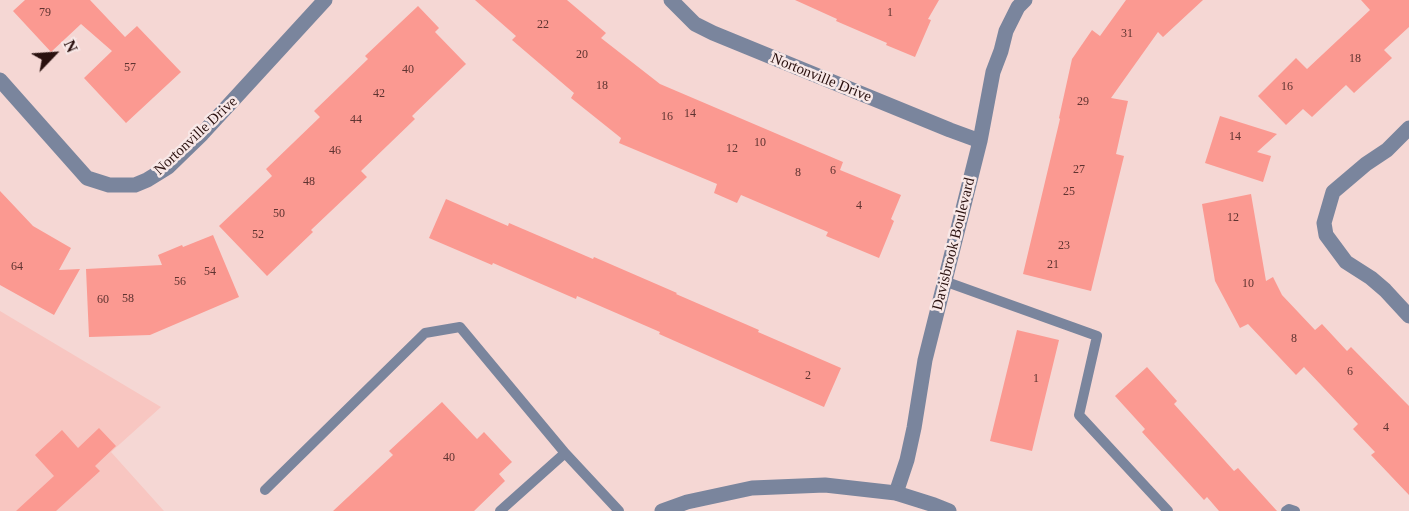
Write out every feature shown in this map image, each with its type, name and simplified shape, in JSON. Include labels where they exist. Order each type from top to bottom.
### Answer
[{"type":"street","name":"Nortonville Drive","points":[[0,80],[87,178],[109,185],[135,184],[147,180],[168,166],[202,134],[325,0]]},
{"type":"street","name":"Nortonville Drive","points":[[671,0],[695,24],[713,33],[980,141]]},
{"type":"street","name":"Davisbrook Boulevard","points":[[896,493],[909,449],[924,360],[980,141],[993,72],[1006,31],[1018,7],[1026,0]]},
{"type":"street","points":[[1409,128],[1387,150],[1366,164],[1333,192],[1324,223],[1326,235],[1346,262],[1385,290],[1409,316]]},
{"type":"street","points":[[662,511],[687,501],[752,488],[825,485],[896,493],[949,511]]},
{"type":"lane","points":[[944,281],[1096,336],[1079,416],[1168,511]]},
{"type":"lane","points":[[265,490],[425,333],[460,327],[565,453],[619,511]]},
{"type":"lane","points":[[500,511],[565,453]]},
{"type":"lane","points":[[1286,511],[1289,509],[1295,511]]},
{"type":"shaded area","points":[[0,311],[161,407],[111,452],[164,511],[0,511]]},
{"type":"building","points":[[25,0],[90,0],[125,37],[137,26],[181,72],[126,123],[84,78],[112,51],[81,24],[51,52],[13,11]]},
{"type":"building","points":[[475,0],[567,0],[606,33],[601,38],[660,84],[843,162],[840,170],[901,195],[891,219],[894,221],[879,258],[826,236],[828,232],[741,195],[737,203],[714,193],[717,184],[619,143],[621,138],[571,98],[574,93],[512,40],[516,36]]},
{"type":"building","points":[[795,0],[939,0],[928,19],[931,20],[915,57]]},
{"type":"building","points":[[1126,0],[1203,0],[1163,37],[1158,32],[1111,98],[1128,101],[1116,154],[1124,156],[1091,291],[1023,274],[1072,59],[1092,30],[1100,36]]},
{"type":"building","points":[[1361,0],[1409,0],[1409,27],[1384,50],[1392,58],[1354,93],[1346,85],[1312,117],[1303,109],[1286,125],[1258,96],[1296,58],[1307,69],[1370,10]]},
{"type":"building","points":[[418,6],[439,28],[435,32],[466,64],[412,116],[415,119],[361,171],[367,177],[267,276],[219,226],[272,176],[266,169],[320,117],[314,111],[368,59],[365,56]]},
{"type":"building","points":[[1220,116],[1277,134],[1257,152],[1271,156],[1263,182],[1205,163]]},
{"type":"building","points":[[0,191],[33,226],[71,248],[59,270],[80,269],[54,315],[0,285]]},
{"type":"building","points":[[1251,194],[1266,281],[1273,277],[1282,295],[1315,330],[1322,324],[1347,351],[1351,347],[1409,406],[1409,495],[1371,455],[1375,452],[1353,429],[1358,424],[1304,367],[1296,375],[1248,324],[1240,328],[1215,281],[1202,204]]},
{"type":"building","points":[[446,199],[508,226],[509,223],[593,259],[594,257],[841,368],[824,407],[577,296],[576,299],[429,238]]},
{"type":"building","points":[[213,235],[239,297],[150,335],[89,337],[86,269],[162,265],[158,255]]},
{"type":"building","points":[[1017,330],[1059,340],[1032,451],[990,441]]},
{"type":"building","points":[[1147,367],[1177,401],[1174,404],[1234,471],[1238,468],[1277,511],[1219,511],[1207,497],[1204,500],[1142,432],[1145,429],[1115,396]]},
{"type":"building","points":[[442,402],[477,439],[484,432],[512,462],[499,474],[505,481],[474,511],[333,511],[393,455],[389,451]]},
{"type":"building","points":[[99,428],[116,446],[95,466],[100,471],[56,511],[16,511],[54,476],[35,455],[62,430],[78,448]]}]
